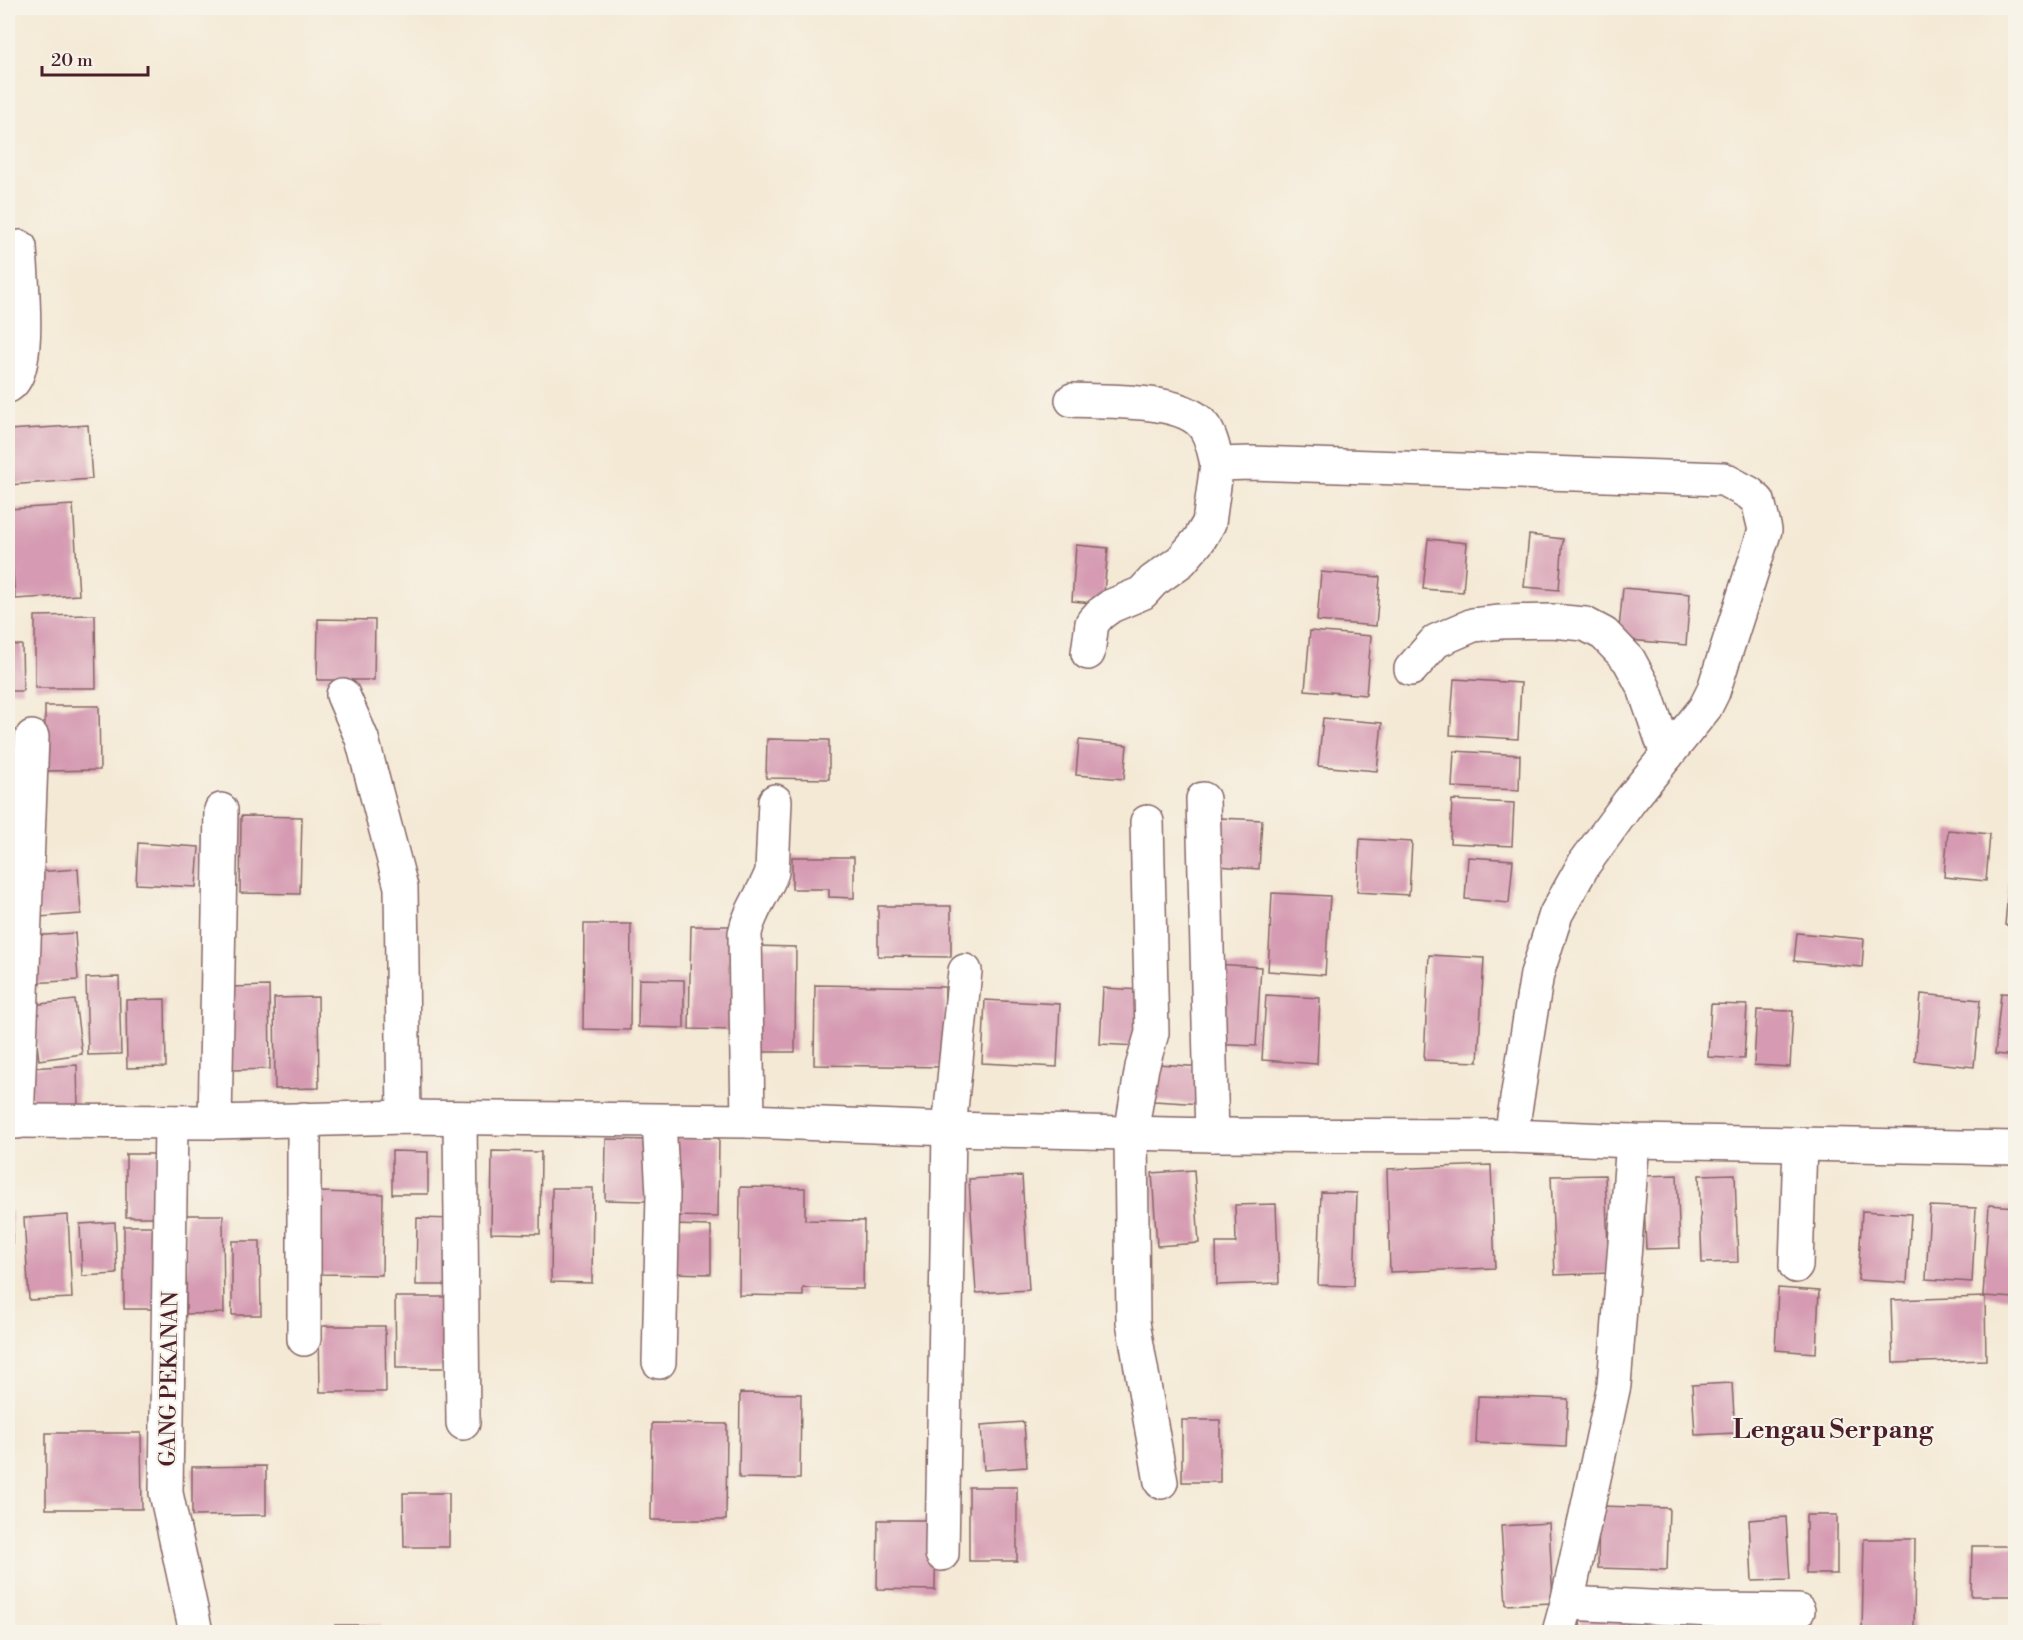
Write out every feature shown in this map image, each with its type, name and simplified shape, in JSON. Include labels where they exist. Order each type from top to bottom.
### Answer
[{"type":"street","points":[[8,386],[16,378],[21,367],[23,341],[20,247]]},
{"type":"street","points":[[1072,400],[1168,405],[1191,414],[1205,427],[1217,464],[1209,523],[1199,540],[1181,561],[1153,581],[1142,593],[1111,606],[1092,623],[1088,653]]},
{"type":"street","points":[[1217,464],[1264,463],[1723,479],[1749,493],[1758,501],[1765,530],[1713,692],[1705,708],[1629,802],[1584,864],[1556,914],[1538,974],[1511,1136]]},
{"type":"street","points":[[1411,669],[1436,641],[1473,625],[1552,621],[1585,624],[1604,634],[1629,660],[1644,687],[1667,755]]},
{"type":"street","points":[[344,695],[362,739],[401,887],[404,1117]]},
{"type":"street","points":[[32,737],[12,1122],[215,1122],[404,1117],[748,1121],[1131,1134],[1511,1136],[1800,1145],[2016,1148]]},
{"type":"street","points":[[1203,799],[1212,1135]]},
{"type":"street","points":[[748,1121],[745,933],[752,909],[772,872],[775,801]]},
{"type":"street","points":[[215,1122],[221,810]]},
{"type":"street","points":[[1147,822],[1152,1033],[1142,1067],[1131,1134],[1133,1322],[1161,1482]]},
{"type":"street","points":[[942,1554],[949,1129],[965,971]]},
{"type":"street","points":[[460,1118],[463,1423]]},
{"type":"street","points":[[304,1119],[304,1339]]},
{"type":"street","points":[[659,1121],[663,1194],[659,1362]]},
{"type":"street","name":"GANG PEKANAN","points":[[171,1122],[166,1493],[196,1632]]},
{"type":"street","points":[[1633,1141],[1614,1384],[1563,1618],[1712,1610],[1798,1611]]},
{"type":"street","points":[[1796,1266],[1800,1145]]},
{"type":"building","points":[[88,425],[92,479],[8,485],[8,430]]},
{"type":"building","points":[[73,505],[79,595],[15,599],[8,509]]},
{"type":"building","points":[[1529,535],[1563,539],[1559,590],[1524,587]]},
{"type":"building","points":[[1428,539],[1467,543],[1463,592],[1423,589]]},
{"type":"building","points":[[1076,545],[1108,548],[1103,604],[1072,601]]},
{"type":"building","points":[[1321,572],[1380,577],[1376,626],[1317,621]]},
{"type":"building","points":[[1623,588],[1690,594],[1686,645],[1618,639]]},
{"type":"building","points":[[95,615],[96,688],[35,688],[35,616]]},
{"type":"building","points":[[318,619],[375,620],[374,680],[317,680]]},
{"type":"building","points":[[1310,631],[1371,636],[1366,695],[1305,690]]},
{"type":"building","points":[[8,645],[22,645],[23,691],[8,691]]},
{"type":"building","points":[[1454,679],[1521,683],[1518,739],[1450,735]]},
{"type":"building","points":[[45,706],[99,706],[100,770],[45,771]]},
{"type":"building","points":[[1323,718],[1382,723],[1377,771],[1318,766]]},
{"type":"building","points":[[767,739],[829,740],[829,779],[766,778]]},
{"type":"building","points":[[1079,740],[1127,745],[1124,779],[1076,775]]},
{"type":"building","points":[[1454,751],[1520,755],[1519,790],[1452,787]]},
{"type":"building","points":[[1452,800],[1514,803],[1512,846],[1450,843]]},
{"type":"building","points":[[241,816],[302,817],[300,894],[240,893]]},
{"type":"building","points":[[1220,818],[1262,820],[1259,869],[1218,866]]},
{"type":"building","points":[[1948,830],[1990,834],[1986,881],[1944,877]]},
{"type":"building","points":[[1360,839],[1412,842],[1409,895],[1357,892]]},
{"type":"building","points":[[138,843],[199,847],[196,887],[136,884]]},
{"type":"building","points":[[792,857],[854,857],[854,898],[829,897],[829,889],[792,889]]},
{"type":"building","points":[[1468,857],[1513,860],[1509,903],[1465,899]]},
{"type":"building","points":[[78,869],[81,914],[39,917],[36,872]]},
{"type":"building","points":[[2009,881],[2016,881],[2016,926],[2005,925]]},
{"type":"building","points":[[1272,893],[1330,896],[1325,975],[1268,971]]},
{"type":"building","points":[[878,906],[951,906],[951,957],[878,956]]},
{"type":"building","points":[[584,924],[631,924],[630,1030],[583,1029]]},
{"type":"building","points":[[691,926],[739,926],[737,1030],[689,1029]]},
{"type":"building","points":[[75,933],[78,980],[33,983],[30,936]]},
{"type":"building","points":[[1797,933],[1864,939],[1862,967],[1794,961]]},
{"type":"building","points":[[753,946],[796,947],[795,1052],[751,1052]]},
{"type":"building","points":[[1429,955],[1484,958],[1478,1062],[1424,1060]]},
{"type":"building","points":[[1215,964],[1261,967],[1256,1046],[1210,1044]]},
{"type":"building","points":[[119,977],[121,1054],[88,1055],[86,978]]},
{"type":"building","points":[[639,979],[684,980],[684,1028],[638,1027]]},
{"type":"building","points":[[815,985],[945,987],[944,1067],[814,1065]]},
{"type":"building","points":[[269,986],[270,1069],[229,1070],[228,987]]},
{"type":"building","points":[[1103,988],[1142,990],[1138,1046],[1100,1044]]},
{"type":"building","points":[[2001,993],[2016,994],[2016,1056],[1995,1054]]},
{"type":"building","points":[[1921,994],[1980,1000],[1974,1067],[1915,1061]]},
{"type":"building","points":[[1266,995],[1320,998],[1317,1064],[1262,1060]]},
{"type":"building","points":[[318,997],[319,1088],[275,1089],[274,998]]},
{"type":"building","points":[[165,999],[166,1067],[127,1068],[126,1000]]},
{"type":"building","points":[[75,1000],[82,1054],[39,1060],[32,1005]]},
{"type":"building","points":[[985,1000],[1060,1004],[1057,1067],[982,1063]]},
{"type":"building","points":[[1711,1004],[1747,1005],[1744,1059],[1708,1057]]},
{"type":"building","points":[[1757,1010],[1793,1011],[1790,1067],[1754,1065]]},
{"type":"building","points":[[1156,1064],[1206,1067],[1203,1104],[1154,1101]]},
{"type":"building","points":[[77,1065],[78,1109],[31,1111],[29,1068]]},
{"type":"building","points":[[676,1137],[719,1138],[718,1217],[675,1216]]},
{"type":"building","points":[[606,1139],[648,1140],[646,1201],[605,1200]]},
{"type":"building","points":[[392,1151],[428,1152],[428,1194],[392,1194]]},
{"type":"building","points":[[492,1151],[541,1152],[540,1234],[491,1233]]},
{"type":"building","points":[[126,1154],[162,1154],[163,1217],[126,1217]]},
{"type":"building","points":[[1491,1165],[1495,1268],[1390,1272],[1387,1169]]},
{"type":"building","points":[[1194,1170],[1199,1243],[1157,1246],[1152,1173]]},
{"type":"building","points":[[1735,1174],[1738,1262],[1702,1263],[1699,1175]]},
{"type":"building","points":[[1605,1175],[1609,1273],[1555,1275],[1551,1176]]},
{"type":"building","points":[[1677,1175],[1680,1248],[1646,1249],[1643,1176]]},
{"type":"building","points":[[1022,1176],[1029,1290],[976,1293],[969,1179]]},
{"type":"building","points":[[740,1187],[805,1188],[805,1220],[864,1221],[863,1289],[803,1288],[803,1296],[739,1295]]},
{"type":"building","points":[[552,1188],[593,1188],[592,1283],[551,1282]]},
{"type":"building","points":[[320,1192],[383,1194],[382,1275],[319,1274]]},
{"type":"building","points":[[1321,1192],[1357,1193],[1354,1286],[1318,1285]]},
{"type":"building","points":[[1276,1204],[1279,1283],[1217,1285],[1216,1243],[1236,1243],[1235,1205]]},
{"type":"building","points":[[1989,1205],[2016,1207],[2016,1298],[1983,1296]]},
{"type":"building","points":[[1930,1206],[1976,1208],[1972,1282],[1926,1279]]},
{"type":"building","points":[[8,1211],[12,1211],[12,1305],[8,1305]]},
{"type":"building","points":[[1862,1211],[1911,1214],[1907,1283],[1858,1280]]},
{"type":"building","points":[[68,1215],[72,1298],[29,1300],[24,1218]]},
{"type":"building","points":[[186,1215],[223,1215],[224,1313],[186,1314]]},
{"type":"building","points":[[417,1218],[455,1219],[454,1285],[416,1285]]},
{"type":"building","points":[[115,1222],[117,1274],[82,1276],[80,1224]]},
{"type":"building","points":[[671,1225],[711,1226],[711,1274],[671,1273]]},
{"type":"building","points":[[124,1226],[164,1226],[165,1309],[124,1309]]},
{"type":"building","points":[[232,1241],[260,1241],[261,1315],[232,1315]]},
{"type":"building","points":[[1778,1288],[1819,1291],[1816,1353],[1775,1350]]},
{"type":"building","points":[[395,1297],[445,1297],[446,1368],[396,1368]]},
{"type":"building","points":[[1985,1297],[1986,1360],[1893,1363],[1891,1300]]},
{"type":"building","points":[[319,1326],[385,1326],[386,1392],[320,1392]]},
{"type":"building","points":[[1732,1383],[1735,1433],[1695,1435],[1692,1385]]},
{"type":"building","points":[[740,1393],[801,1394],[800,1479],[739,1478]]},
{"type":"building","points":[[1478,1396],[1568,1399],[1566,1447],[1476,1443]]},
{"type":"building","points":[[1182,1420],[1220,1420],[1220,1482],[1182,1482]]},
{"type":"building","points":[[1024,1422],[1027,1467],[984,1470],[981,1425]]},
{"type":"building","points":[[652,1423],[727,1424],[726,1520],[651,1520]]},
{"type":"building","points":[[46,1433],[141,1433],[142,1509],[46,1509]]},
{"type":"building","points":[[266,1466],[266,1515],[192,1516],[192,1467]]},
{"type":"building","points":[[969,1487],[1017,1487],[1017,1561],[969,1561]]},
{"type":"building","points":[[403,1493],[449,1493],[449,1547],[404,1547]]},
{"type":"building","points":[[1599,1506],[1669,1508],[1667,1570],[1598,1568]]},
{"type":"building","points":[[1806,1515],[1837,1515],[1837,1574],[1806,1574]]},
{"type":"building","points":[[1786,1517],[1790,1580],[1752,1581],[1749,1520]]},
{"type":"building","points":[[878,1520],[936,1520],[935,1590],[877,1589]]},
{"type":"building","points":[[1549,1523],[1553,1603],[1506,1605],[1501,1526]]},
{"type":"building","points":[[1864,1539],[1915,1539],[1914,1632],[1862,1632]]},
{"type":"building","points":[[1972,1546],[2016,1546],[2016,1596],[1971,1596]]},
{"type":"building","points":[[1627,1608],[1628,1632],[1581,1632],[1579,1611]]},
{"type":"building","points":[[335,1625],[381,1625],[381,1632],[335,1632]]},
{"type":"district","name":"Lengau Serpang","points":[[1833,1429]]}]
